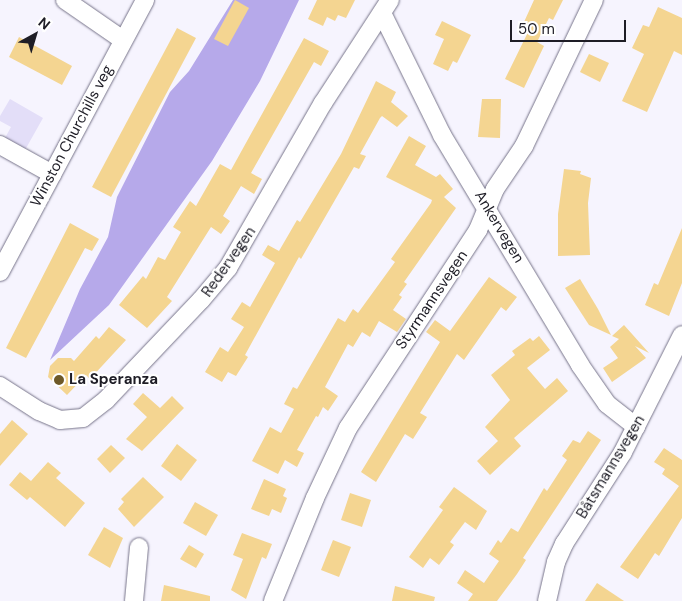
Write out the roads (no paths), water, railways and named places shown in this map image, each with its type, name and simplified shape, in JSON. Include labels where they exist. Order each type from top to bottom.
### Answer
[{"type":"street","points":[[65,0],[123,40]]},
{"type":"street","name":"Winston Churchills veg","points":[[2,262],[52,174],[145,0]]},
{"type":"street","name":"Styrmannsvegen","points":[[274,601],[314,498],[348,428],[473,238],[495,189],[531,133],[594,0]]},
{"type":"street","name":"Ankervegen","points":[[386,7],[442,135],[488,207],[593,385],[607,404],[636,427]]},
{"type":"street","name":"Redervegen","points":[[0,386],[39,411],[60,420],[83,418],[106,400],[202,300],[228,268],[322,104],[386,7]]},
{"type":"street","points":[[0,145],[52,174]]},
{"type":"street","name":"Båtsmannsvegen","points":[[547,601],[556,562],[564,544],[612,471],[682,335]]},
{"type":"street","points":[[134,601],[139,546]]},
{"type":"place","name":"La Speranza","points":[[59,380]]}]
